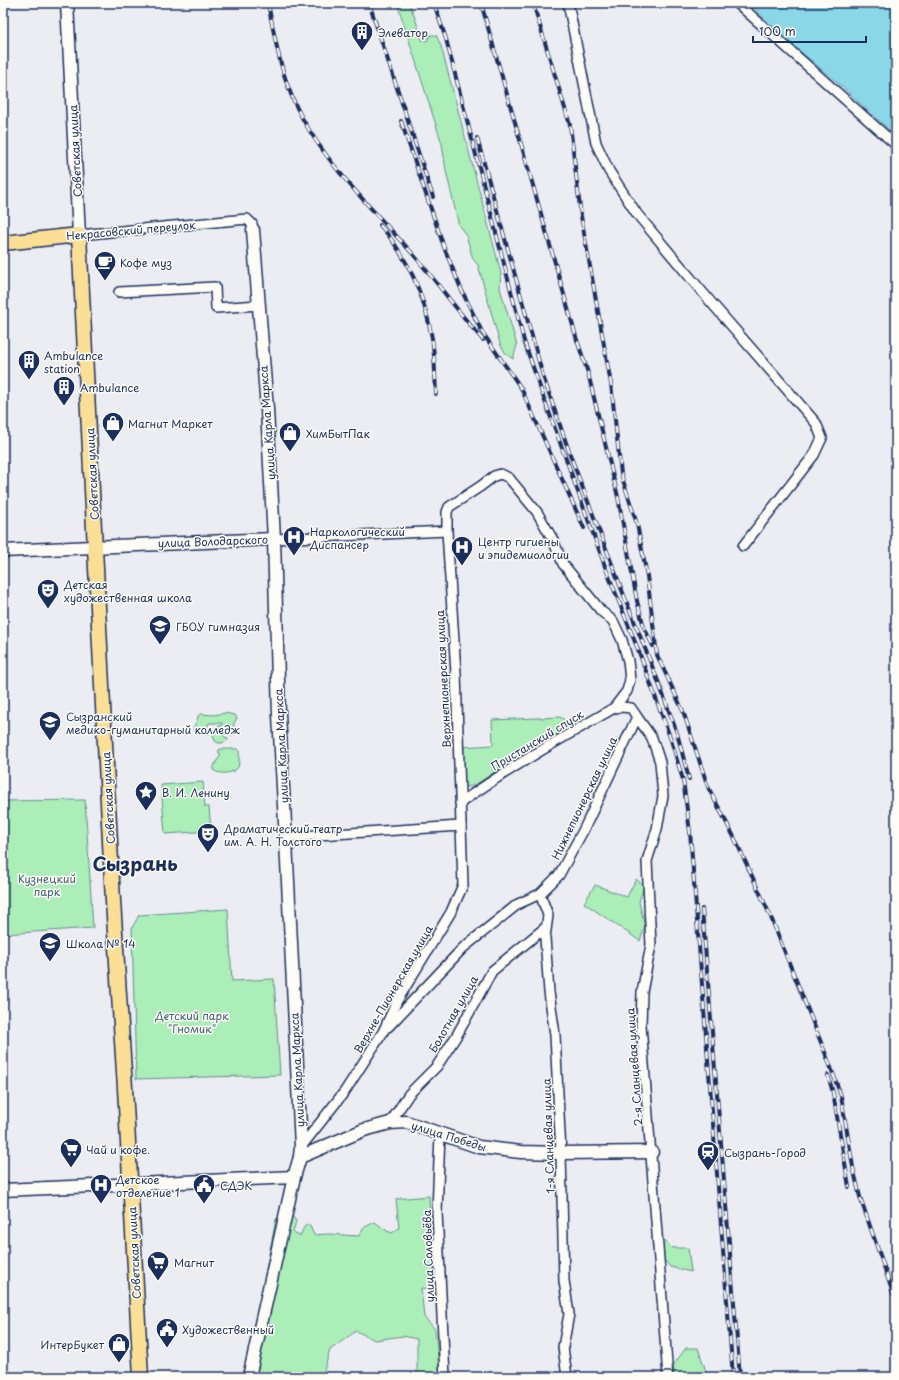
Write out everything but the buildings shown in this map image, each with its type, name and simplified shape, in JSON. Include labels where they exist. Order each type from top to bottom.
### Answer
[{"type":"main road","name":"Некрасовский переулок","points":[[3,243],[79,235]]},
{"type":"main road","name":"Советская улица","points":[[79,235],[113,901],[126,1088],[141,1377]]},
{"type":"street","name":"Советская улица","points":[[67,3],[79,235]]},
{"type":"street","points":[[568,3],[596,143],[609,170],[637,214],[709,300],[816,423],[822,438],[814,454],[743,546]]},
{"type":"street","points":[[737,3],[896,145]]},
{"type":"street","name":"Некрасовский переулок","points":[[79,235],[247,220],[252,224],[253,230]]},
{"type":"street","name":"улица Карла Маркса","points":[[249,1377],[300,1152],[286,837],[278,715],[274,539],[267,409],[253,230]]},
{"type":"street","points":[[119,292],[215,287],[216,308],[259,305]]},
{"type":"street","name":"Верхнепионерская улица","points":[[462,826],[456,673],[447,531],[449,507],[494,476],[501,474],[509,478],[537,512],[553,540],[563,564],[601,611],[613,621],[622,640],[628,661],[630,680],[627,691],[614,708]]},
{"type":"street","name":"улица Володарского","points":[[3,551],[447,531]]},
{"type":"street","points":[[614,708],[622,706],[631,708],[637,717]]},
{"type":"street","name":"Пристанский спуск","points":[[460,804],[482,787],[530,757],[614,708]]},
{"type":"street","name":"Нижнепионерская улица","points":[[540,894],[559,875],[584,829],[637,717]]},
{"type":"street","name":"2-я Сланцевая улица","points":[[637,717],[652,738],[660,762],[663,796],[657,829],[647,861],[651,945],[642,992],[641,1025],[652,1152],[668,1377]]},
{"type":"street","points":[[286,837],[462,826]]},
{"type":"street","name":"Верхне-Пионерская улица","points":[[300,1152],[345,1091],[383,1032],[397,1001],[451,912],[463,885],[462,826]]},
{"type":"street","points":[[383,1032],[463,948],[518,904],[540,894]]},
{"type":"street","name":"1-я Сланцевая улица","points":[[540,894],[548,915],[545,938],[549,992],[555,1035],[561,1153],[564,1281],[569,1314],[563,1347],[567,1377]]},
{"type":"street","name":"Болотная улица","points":[[390,1123],[409,1094],[437,1066],[457,1035],[492,971],[546,927]]},
{"type":"street","name":"улица Победы","points":[[300,1152],[364,1130],[390,1123],[406,1122],[479,1147],[521,1152],[652,1152]]},
{"type":"street","name":"улица Соловьёва","points":[[440,1134],[437,1212],[445,1377]]},
{"type":"street","points":[[3,1190],[294,1177]]},
{"type":"green space","points":[[397,3],[409,3],[422,40],[427,41],[430,35],[436,35],[441,46],[501,273],[500,288],[517,345],[513,359],[506,354],[500,344],[478,265],[473,259],[466,235],[459,226],[446,171],[442,144]]},
{"type":"green space","points":[[225,713],[235,715],[237,718],[233,725],[238,730],[238,733],[232,735],[223,732],[222,734],[228,738],[228,740],[222,743],[215,741],[213,735],[216,727],[222,725],[222,723],[209,723],[207,727],[210,730],[209,734],[197,734],[194,731],[198,716],[201,714],[213,715]]},
{"type":"green space","points":[[560,717],[565,720],[565,726],[558,736],[545,738],[480,782],[469,787],[463,786],[461,747],[493,745],[492,720]]},
{"type":"green space","points":[[220,749],[239,750],[239,763],[236,769],[226,773],[219,773],[213,770],[220,756],[220,753],[218,752]]},
{"type":"green space","points":[[203,782],[205,807],[209,807],[211,831],[165,834],[161,785]]},
{"type":"green space","name":"Кузнецкий парк","points":[[85,800],[93,928],[3,934],[3,801]]},
{"type":"green space","points":[[636,879],[644,886],[639,902],[645,926],[640,941],[584,903],[595,885],[627,897]]},
{"type":"green space","name":"Детский парк \"Гномик\"","points":[[228,909],[232,981],[274,979],[280,1075],[136,1079],[132,928],[139,915]]},
{"type":"green space","points":[[429,1196],[432,1258],[440,1263],[438,1290],[421,1288],[424,1317],[435,1329],[440,1377],[417,1377],[417,1339],[403,1336],[375,1340],[356,1331],[330,1350],[322,1377],[244,1377],[247,1355],[255,1349],[265,1294],[262,1290],[276,1219],[290,1213],[296,1221],[293,1233],[300,1236],[304,1227],[309,1224],[314,1235],[328,1234],[359,1236],[363,1228],[375,1222],[392,1233],[399,1228],[396,1199]]},
{"type":"green space","points":[[654,1231],[672,1248],[688,1248],[691,1272],[670,1267],[653,1246]]},
{"type":"green space","points":[[686,1348],[698,1348],[708,1377],[673,1377],[674,1364]]},
{"type":"water","points":[[749,3],[896,3],[896,136],[839,84],[778,33]]},
{"type":"railway","points":[[268,3],[279,57],[291,95],[320,147],[349,184],[412,253],[483,340]]},
{"type":"railway","points":[[369,3],[433,197]]},
{"type":"railway","points":[[434,3],[446,39],[524,341],[606,569],[639,652],[671,740],[683,780],[690,832],[733,1377]]},
{"type":"railway","points":[[481,3],[577,340],[588,373],[618,497],[637,601],[644,627],[653,646]]},
{"type":"railway","points":[[533,3],[570,125],[581,216],[611,384],[621,474],[637,524],[647,576],[657,655],[683,711],[708,787],[734,837],[770,915],[830,1065],[841,1096],[853,1167],[860,1197],[896,1302]]},
{"type":"railway","points":[[401,121],[445,250],[462,291],[482,332],[521,388],[584,528]]},
{"type":"railway","points":[[477,138],[543,376],[572,460],[677,733],[689,779]]},
{"type":"railway","points":[[380,225],[407,264],[425,307],[433,345],[436,394]]},
{"type":"railway","points":[[702,909],[740,1377]]},
{"type":"railway","points":[[828,1075],[833,1093],[849,1187]]},
{"type":"place","name":"Элеватор","points":[[362,52]]},
{"type":"place","name":"Кофе муз","points":[[105,282]]},
{"type":"place","name":"Ambulance station","points":[[29,380]]},
{"type":"place","name":"Ambulance","points":[[64,406]]},
{"type":"place","name":"Магнит Маркет","points":[[113,442]]},
{"type":"place","name":"ХимБытПак","points":[[290,452]]},
{"type":"place","name":"Наркологический Диспансер","points":[[294,556]]},
{"type":"place","name":"Центр гигиены и эпидемиологии","points":[[462,566]]},
{"type":"place","name":"Детская художественная школа","points":[[48,610]]},
{"type":"place","name":"ГБОУ гимназия","points":[[160,646]]},
{"type":"place","name":"Сызранский медико-гуманитарный колледж","points":[[50,742]]},
{"type":"place","name":"В. И. Ленину","points":[[146,812]]},
{"type":"place","name":"Драматический театр им. А. Н. Толстого","points":[[208,854]]},
{"type":"place","name":"Школа № 14","points":[[50,962]]},
{"type":"place","name":"Чай и кофе.","points":[[71,1168]]},
{"type":"place","name":"Сызрань-Город","points":[[708,1172]]},
{"type":"place","name":"Детское отделение 1","points":[[101,1204]]},
{"type":"place","name":"СДЭК","points":[[204,1204]]},
{"type":"place","name":"Магнит","points":[[158,1282]]},
{"type":"place","name":"Художественный","points":[[167,1348]]},
{"type":"place","name":"ИнтерБукет","points":[[119,1364]]},
{"type":"district","name":"Сызрань","points":[[135,863]]}]
